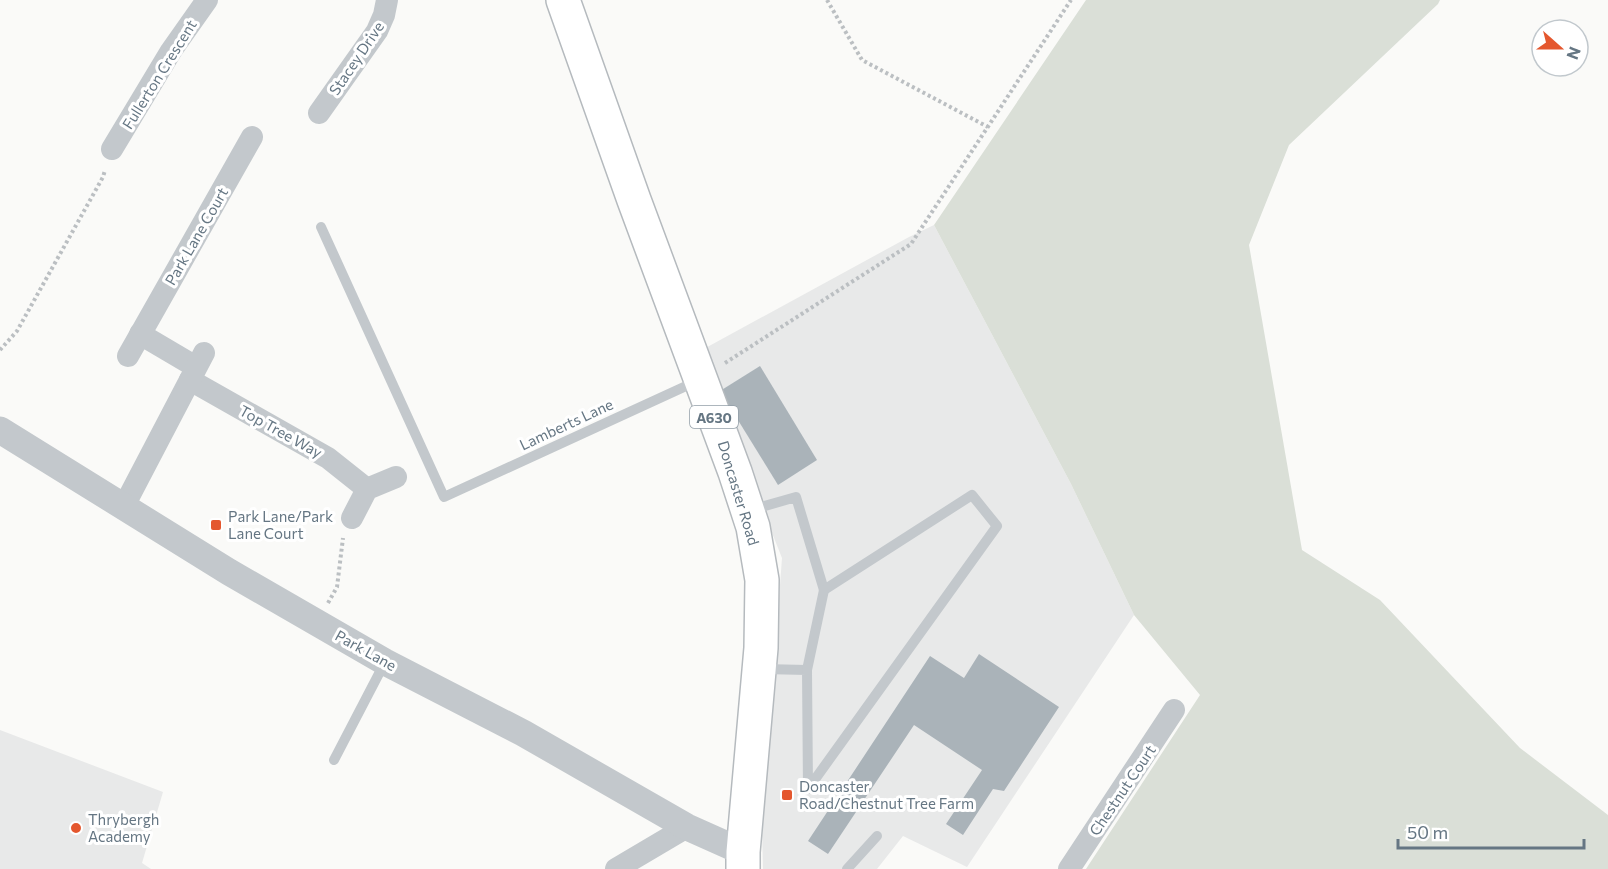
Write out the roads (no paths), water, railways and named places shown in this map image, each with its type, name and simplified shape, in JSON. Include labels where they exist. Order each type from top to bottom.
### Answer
[{"type":"main road","name":"Doncaster Road","points":[[563,0],[753,527],[762,580],[762,648],[743,860]]},
{"type":"street","name":"Fullerton Crescent","points":[[112,149],[171,51],[207,0]]},
{"type":"street","name":"Stacey Drive","points":[[319,113],[377,31],[387,0]]},
{"type":"street","name":"Park Lane Court","points":[[128,356],[252,138]]},
{"type":"street","points":[[124,507],[197,367],[140,334]]},
{"type":"street","name":"Top Tree Way","points":[[197,367],[328,458],[367,489]]},
{"type":"street","name":"Park Lane","points":[[0,430],[229,572],[385,662],[523,733],[743,860]]},
{"type":"street","points":[[351,518],[367,489],[396,477]]},
{"type":"street","name":"Chestnut Court","points":[[1069,869],[1174,711]]},
{"type":"street","points":[[616,869],[687,827]]},
{"type":"lane","name":"Lamberts Lane","points":[[321,227],[444,497],[700,379]]},
{"type":"lane","points":[[748,511],[796,497],[824,590],[807,670],[808,789],[996,526],[972,495],[824,590]]},
{"type":"lane","points":[[334,760],[385,662]]},
{"type":"lane","points":[[760,669],[807,670]]},
{"type":"lane","points":[[847,869],[877,836]]},
{"type":"place","name":"Park Lane/Park Lane Court","points":[[216,525]]},
{"type":"place","name":"Doncaster Road/Chestnut Tree Farm","points":[[787,795]]},
{"type":"place","name":"Thrybergh Academy","points":[[76,828]]}]
